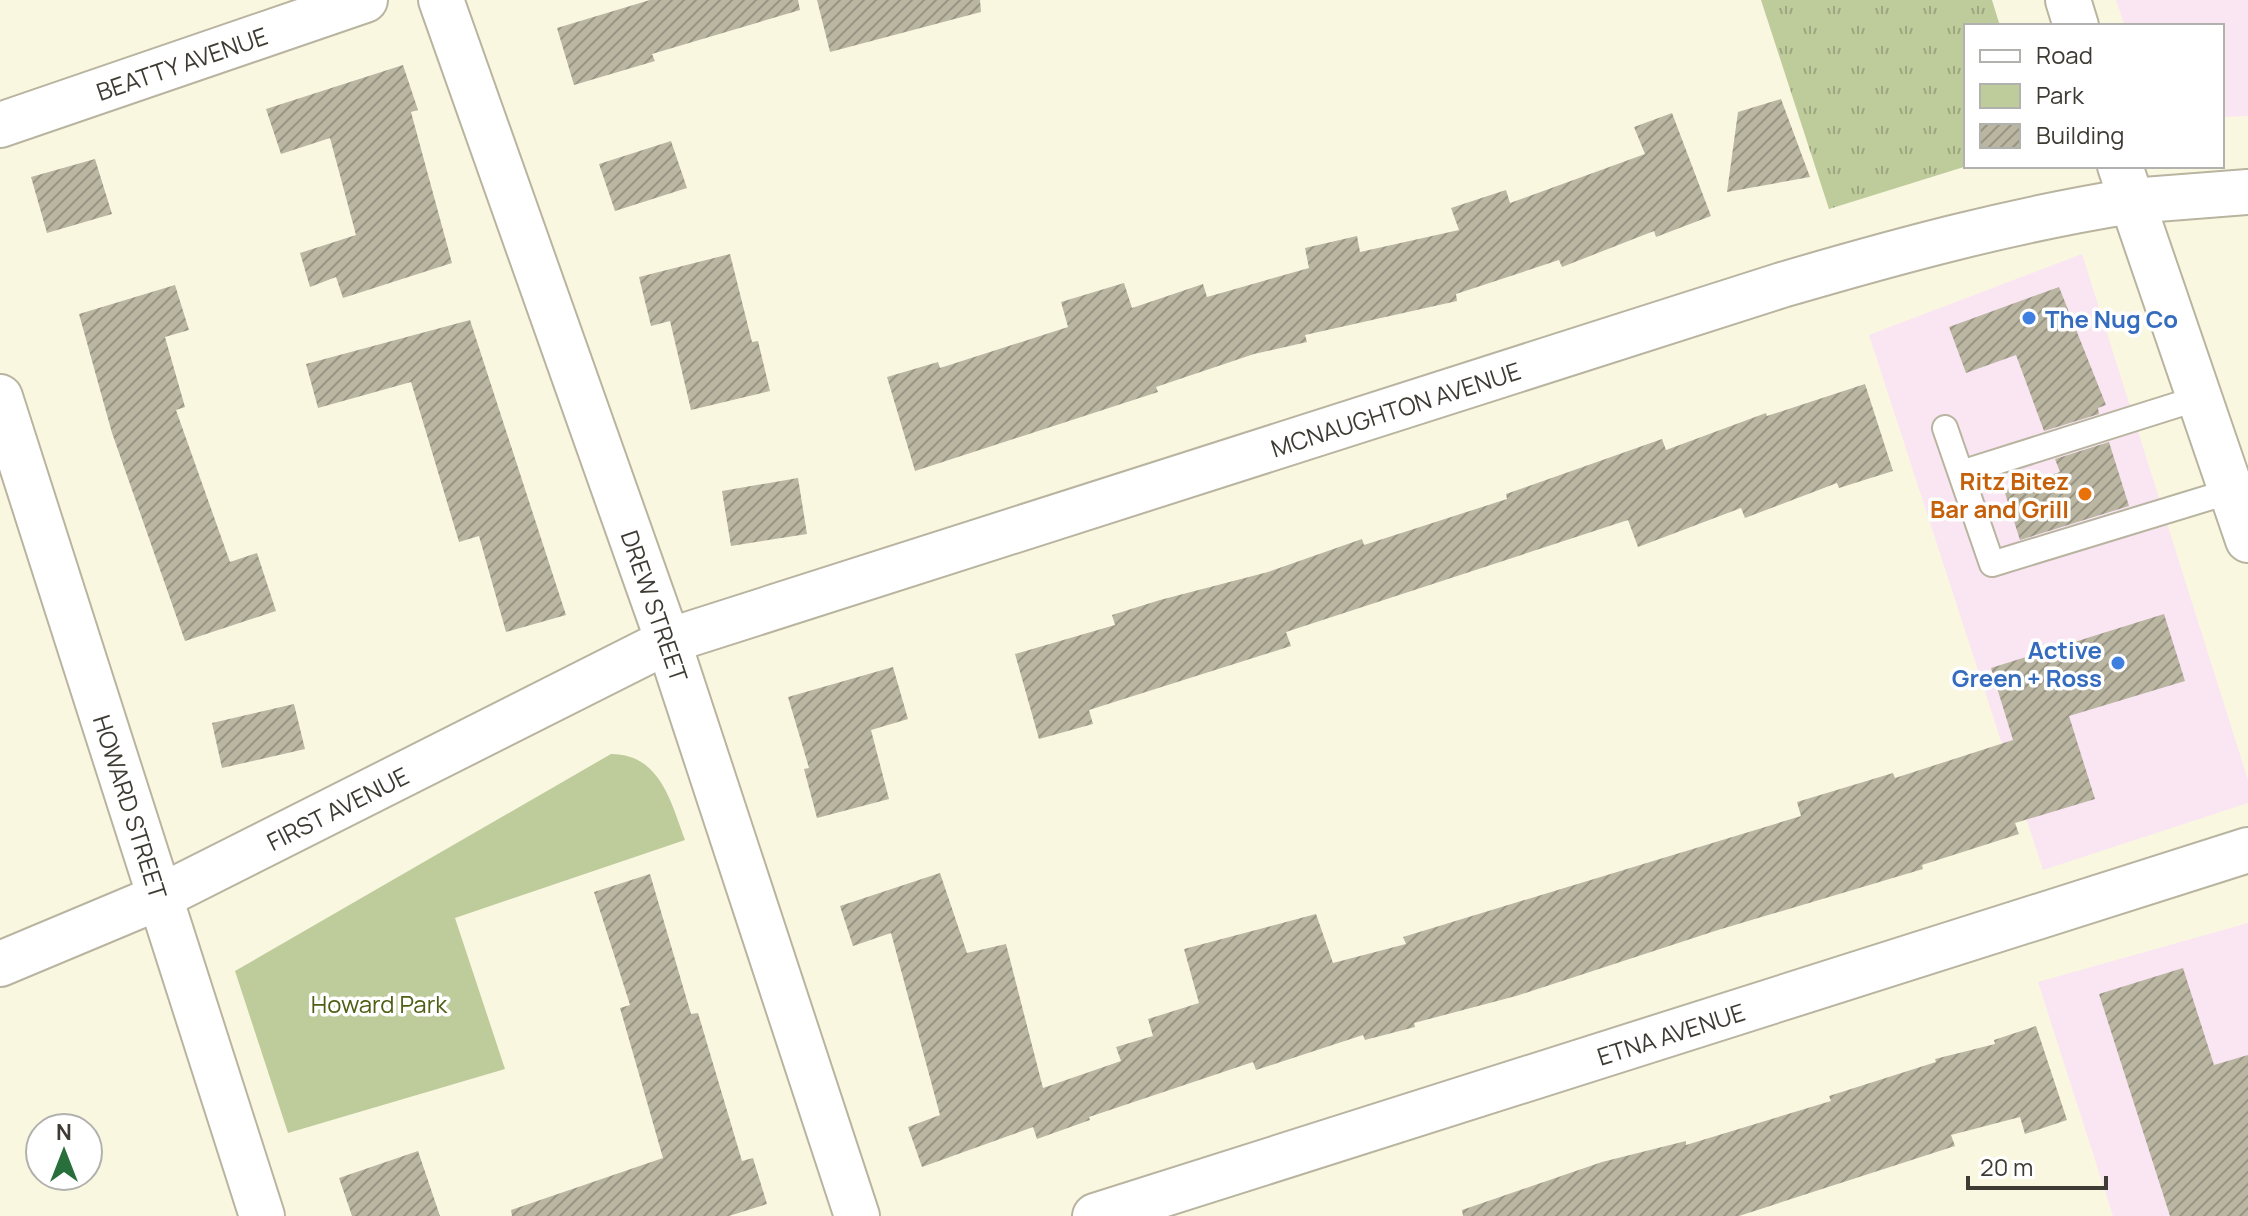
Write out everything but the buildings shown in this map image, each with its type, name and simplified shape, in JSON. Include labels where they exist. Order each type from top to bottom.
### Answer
[{"type":"main road","name":"BEATTY AVENUE","points":[[0,125],[365,0]]},
{"type":"main road","name":"DREW STREET","points":[[441,0],[668,641],[857,1216]]},
{"type":"main road","points":[[2068,0],[2075,24]]},
{"type":"main road","name":"MCNAUGHTON AVENUE","points":[[668,641],[1824,273],[1908,247],[2025,219],[2126,183],[2248,192]]},
{"type":"main road","points":[[2126,183],[2248,540]]},
{"type":"main road","name":"HOWARD STREET","points":[[0,397],[262,1216]]},
{"type":"main road","name":"FIRST AVENUE","points":[[0,964],[160,897],[668,641]]},
{"type":"main road","name":"ETNA AVENUE","points":[[1095,1216],[2248,850]]},
{"type":"lane","points":[[1961,473],[2199,398]]},
{"type":"lane","points":[[1945,428],[1992,564],[2231,491]]},
{"type":"shaded area","points":[[2116,0],[2248,0],[2248,116],[2224,117],[2224,24],[2124,24]]},
{"type":"shaded area","points":[[2082,254],[2248,780],[2248,803],[2043,870],[1869,335]]},
{"type":"shaded area","points":[[2248,923],[2248,1216],[2113,1216],[2038,982]]},
{"type":"green space","points":[[1761,0],[1992,0],[1999,24],[1964,24],[1964,167],[1829,209]]},
{"type":"green space","name":"Howard Park","points":[[611,754],[628,756],[652,771],[668,796],[685,840],[455,918],[505,1069],[288,1133],[235,971]]},
{"type":"place","name":"The Nug Co","points":[[2029,318]]},
{"type":"place","name":"Ritz Bitez Bar and Grill","points":[[2085,494]]},
{"type":"place","name":"Active Green + Ross","points":[[2118,663]]}]
